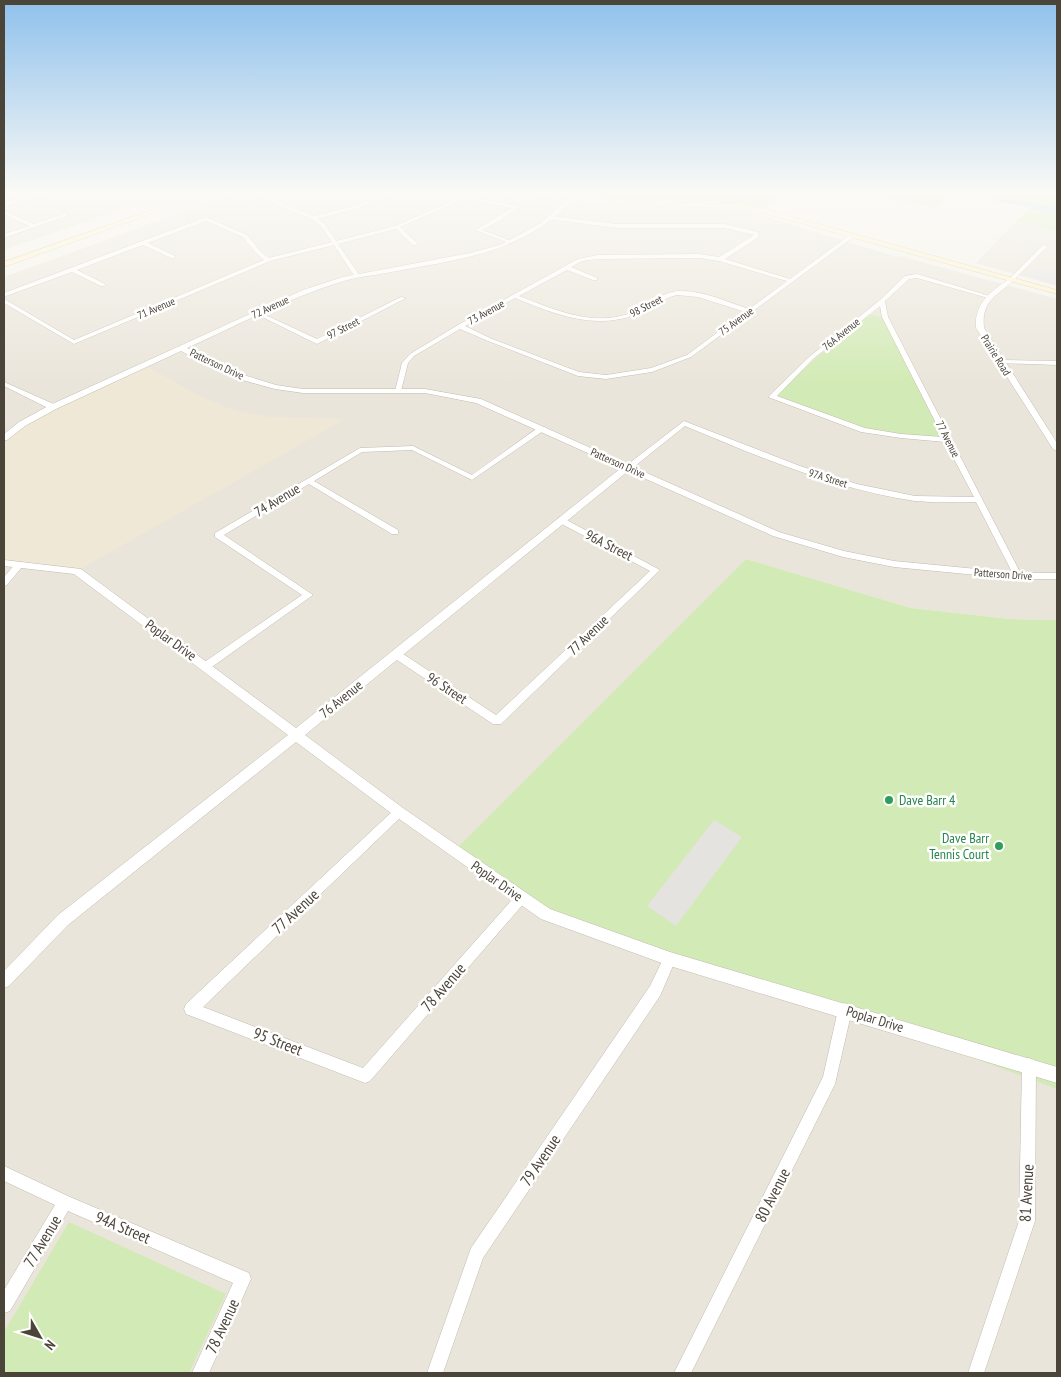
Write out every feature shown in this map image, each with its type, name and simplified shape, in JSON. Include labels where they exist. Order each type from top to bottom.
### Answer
[{"type":"main road","points":[[4,265],[26,257]]},
{"type":"main road","points":[[929,257],[1057,292]]},
{"type":"street","points":[[4,296],[106,257]]},
{"type":"street","points":[[265,257],[268,260]]},
{"type":"street","name":"71 Avenue","points":[[4,301],[74,342],[268,260],[280,257]]},
{"type":"street","points":[[345,257],[358,276]]},
{"type":"street","name":"72 Avenue","points":[[4,438],[22,424],[53,407],[305,291],[358,276],[458,257]]},
{"type":"street","name":"73 Avenue","points":[[398,391],[405,363],[412,354],[565,267],[580,260],[596,257]]},
{"type":"street","name":"73 Avenue","points":[[699,257],[720,259],[792,281]]},
{"type":"street","name":"75 Avenue","points":[[460,326],[490,340],[578,374],[606,377],[652,370],[689,356],[824,257]]},
{"type":"street","name":"Prairie Road","points":[[1034,257],[1011,280],[990,297],[980,309],[978,318],[980,328],[1000,362],[1057,449]]},
{"type":"street","points":[[565,267],[595,279]]},
{"type":"street","points":[[72,270],[103,285]]},
{"type":"street","name":"76A Avenue","points":[[949,440],[901,436],[864,430],[772,397],[811,358],[882,301],[907,277],[917,276],[990,297]]},
{"type":"street","name":"98 Street","points":[[514,296],[559,313],[585,319],[627,316],[643,310],[669,295],[679,293],[706,297],[750,311]]},
{"type":"street","name":"97 Street","points":[[257,314],[317,342],[402,298]]},
{"type":"street","name":"77 Avenue","points":[[882,301],[885,317],[1018,576]]},
{"type":"street","points":[[866,314],[885,317]]},
{"type":"street","name":"Patterson Drive","points":[[182,348],[234,375],[275,387],[303,391],[425,391],[478,401],[776,534],[843,554],[894,564],[1018,576],[1057,576]]},
{"type":"street","points":[[1000,362],[1057,363]]},
{"type":"street","points":[[4,384],[53,407]]},
{"type":"street","name":"76 Avenue","points":[[4,981],[63,920],[397,655],[561,520],[684,423]]},
{"type":"street","name":"97A Street","points":[[684,423],[796,468],[862,488],[917,498],[979,500]]},
{"type":"street","name":"74 Avenue","points":[[206,666],[308,595],[218,535],[360,450],[413,448],[472,478],[542,429]]},
{"type":"street","points":[[309,481],[395,532]]},
{"type":"street","name":"96A Street","points":[[561,520],[656,570]]},
{"type":"street","name":"Poplar Drive","points":[[4,563],[77,571],[399,812],[546,914],[670,959],[1029,1065],[1057,1075]]},
{"type":"street","points":[[4,583],[20,565]]},
{"type":"street","name":"77 Avenue","points":[[497,721],[656,570]]},
{"type":"street","name":"96 Street","points":[[397,655],[497,721]]},
{"type":"street","name":"77 Avenue","points":[[191,1009],[399,812]]},
{"type":"street","name":"78 Avenue","points":[[364,1076],[521,898]]},
{"type":"street","name":"79 Avenue","points":[[435,1373],[477,1254],[655,992],[670,959]]},
{"type":"street","name":"95 Street","points":[[191,1009],[364,1076]]},
{"type":"street","name":"80 Avenue","points":[[682,1373],[830,1079],[845,1010]]},
{"type":"street","name":"81 Avenue","points":[[976,1373],[1027,1221],[1029,1065]]},
{"type":"street","name":"94A Street","points":[[4,1173],[65,1202],[243,1279]]},
{"type":"street","name":"77 Avenue","points":[[4,1305],[65,1202]]},
{"type":"street","name":"78 Avenue","points":[[200,1373],[243,1279]]},
{"type":"shaded area","points":[[58,257],[905,257],[1057,299],[1057,620],[1010,619],[911,608],[746,559],[1057,1075],[1057,1373],[4,1373],[4,277]]},
{"type":"shaded area","points":[[981,257],[1057,257],[1057,286],[976,263]]},
{"type":"shaded area","points":[[1036,267],[1057,271],[1057,285],[1026,276]]},
{"type":"shaded area","points":[[144,365],[202,397],[235,411],[270,417],[345,419],[77,571],[4,563],[4,438],[11,432]]},
{"type":"shaded area","points":[[714,820],[742,837],[676,926],[647,906]]},
{"type":"green space","points":[[866,314],[885,317],[949,440],[864,430],[772,397]]},
{"type":"green space","points":[[746,559],[911,608],[1010,619],[1057,620],[1057,1089],[845,1010],[546,914],[454,851]]},
{"type":"green space","points":[[69,1222],[226,1294],[189,1373],[4,1373],[4,1332]]},
{"type":"place","name":"Dave Barr 4","points":[[889,800]]},
{"type":"place","name":"Dave Barr Tennis Court","points":[[999,846]]}]
